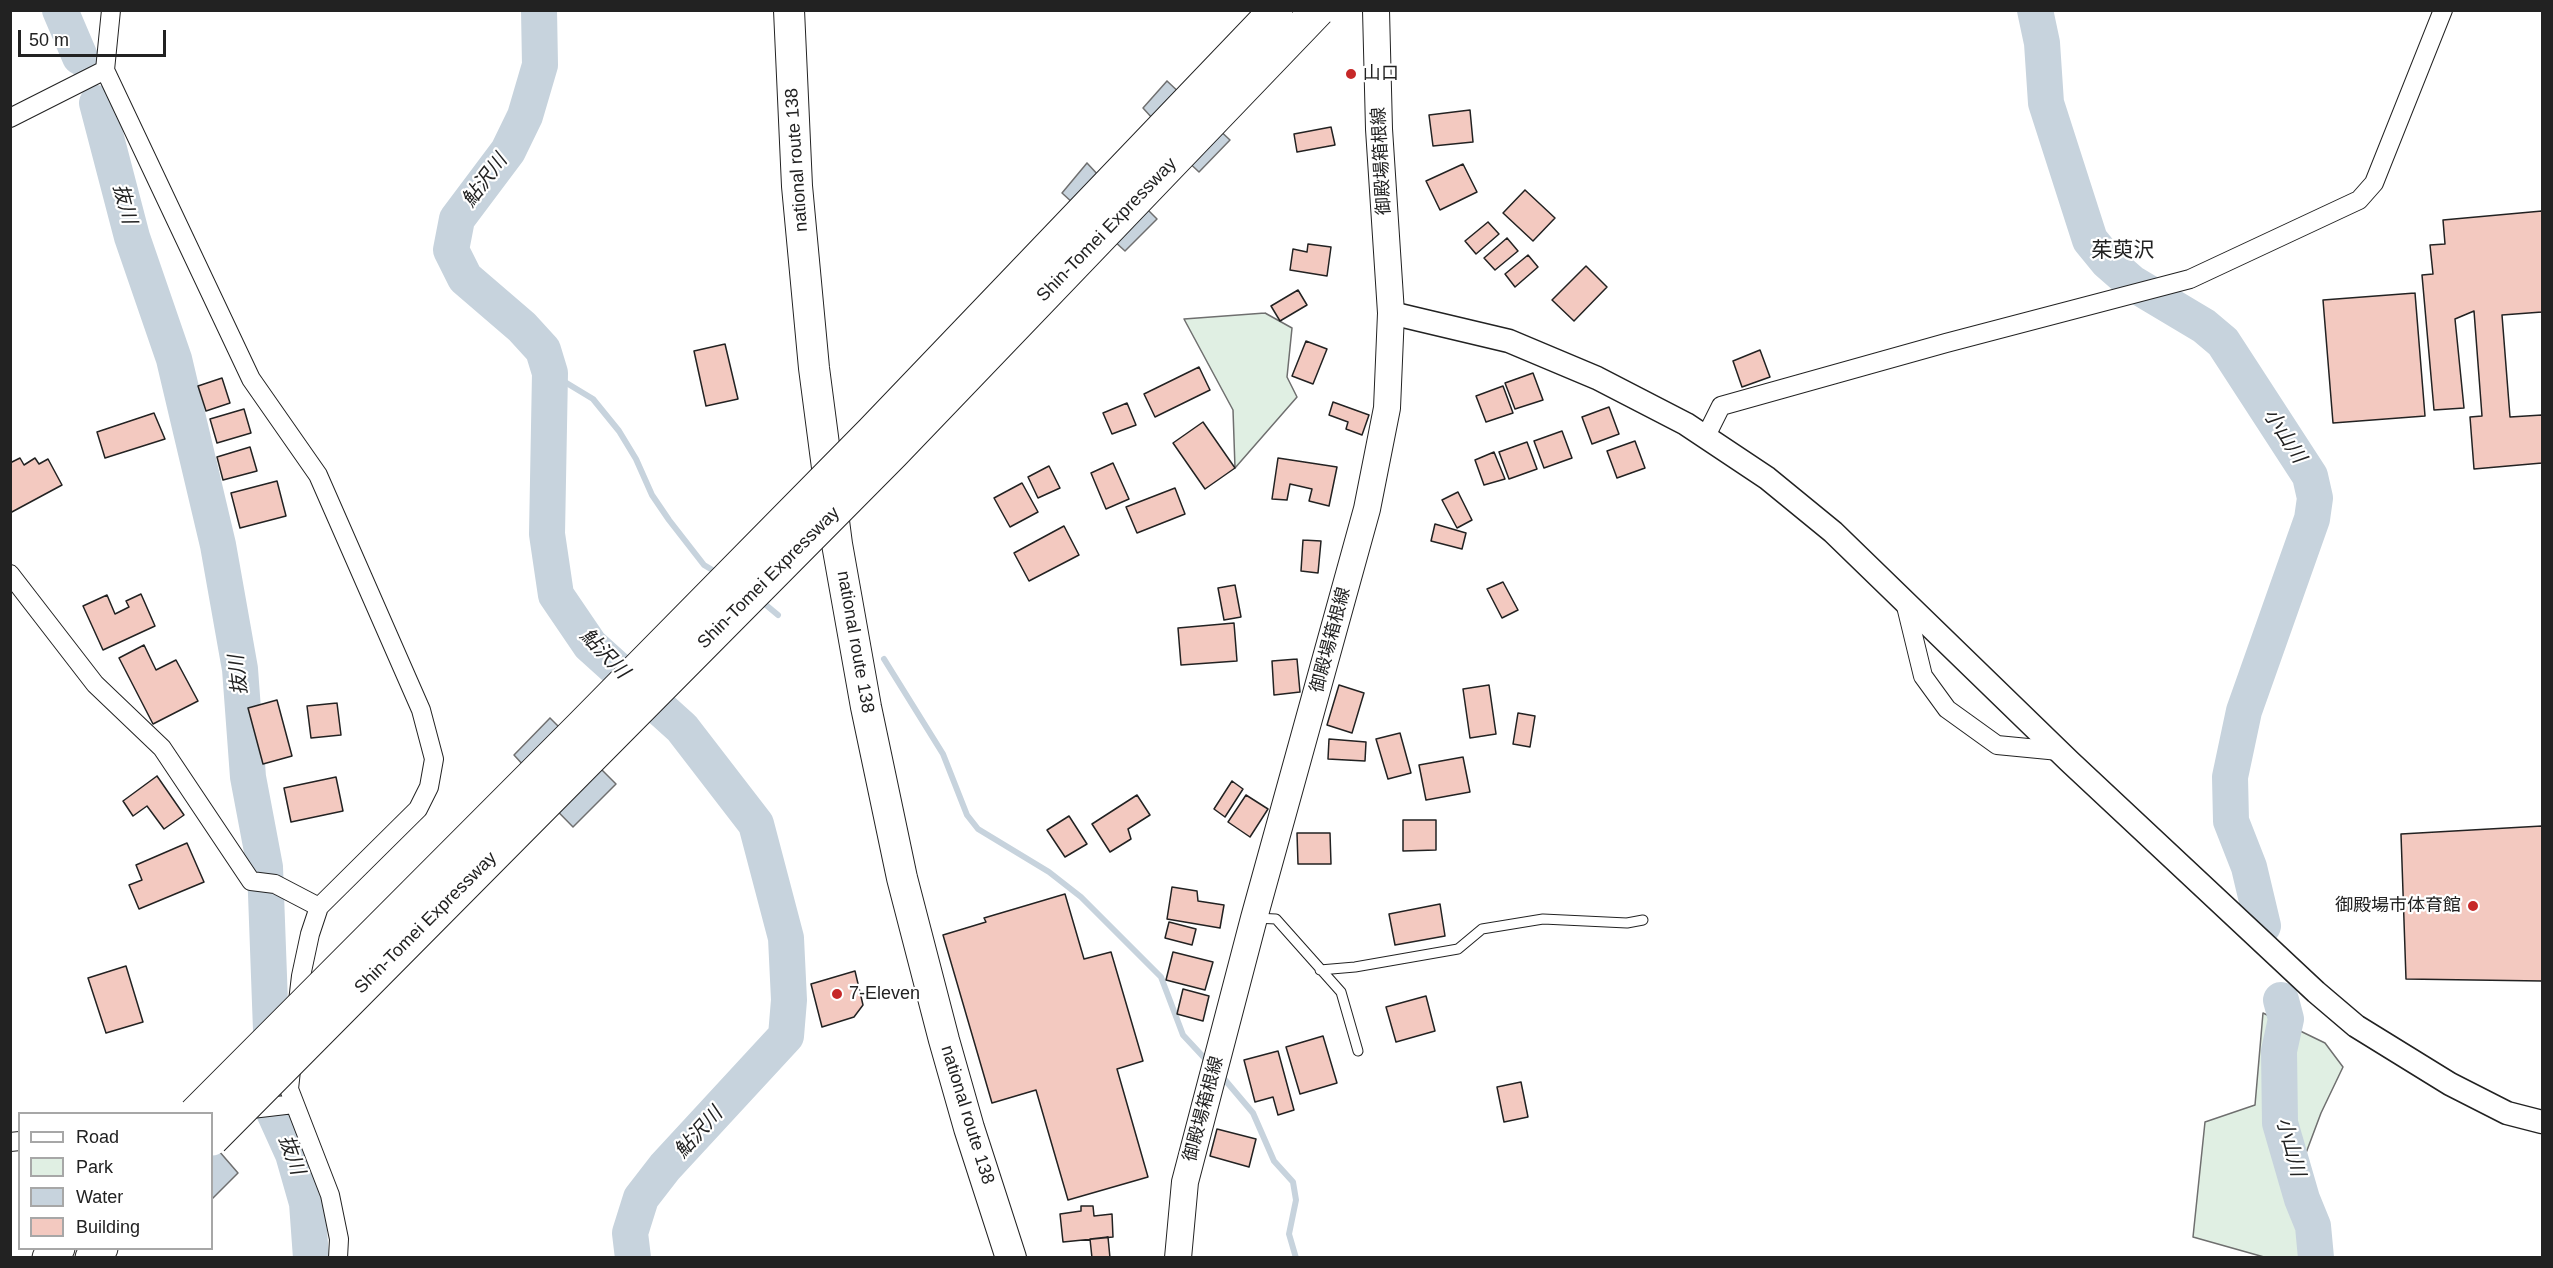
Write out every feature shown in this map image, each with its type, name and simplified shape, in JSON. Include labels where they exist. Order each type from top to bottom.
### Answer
[{"type":"highway","name":"national route 138","points":[[789,10],[797,186],[814,368],[837,544],[862,684],[902,878],[969,1128],[1011,1257]]},
{"type":"highway","name":"Shin-Tomei Expressway","points":[[196,1112],[872,432],[1276,10]]},
{"type":"highway","name":"Shin-Tomei Expressway","points":[[213,1138],[893,453],[1318,10]]},
{"type":"main road","name":"御殿場箱根線","points":[[1178,1257],[1185,1182],[1254,918],[1367,509],[1387,408],[1391,313],[1379,129],[1376,10]]},
{"type":"street","points":[[111,10],[105,70],[251,379],[318,475],[421,710],[434,759],[429,788],[418,809],[318,907],[301,976],[289,1089],[330,1196],[339,1239],[338,1257]]},
{"type":"street","points":[[1706,438],[1721,406],[1946,343],[2190,279],[2359,200],[2374,183],[2443,10]]},
{"type":"street","points":[[10,118],[105,70]]},
{"type":"street","points":[[1391,313],[1509,341],[1597,378],[1686,424],[1767,478],[1833,532],[2059,751],[2316,992],[2356,1026],[2450,1084],[2507,1113],[2542,1122]]},
{"type":"street","points":[[10,574],[95,684],[162,748],[251,881],[275,884],[318,907]]},
{"type":"street","points":[[1905,602],[1923,676],[1947,709],[1997,745],[2059,751]]},
{"type":"street","points":[[213,1114],[294,1104]]},
{"type":"lane","points":[[1254,918],[1276,919],[1341,992],[1358,1051]]},
{"type":"lane","points":[[1320,970],[1355,967],[1458,949],[1482,929],[1543,919],[1627,923],[1643,920]]},
{"type":"green space","points":[[1265,313],[1292,328],[1287,377],[1297,397],[1235,468],[1233,410],[1184,319]]},
{"type":"green space","points":[[2263,1013],[2325,1043],[2343,1067],[2321,1113],[2303,1161],[2331,1257],[2264,1257],[2193,1237],[2205,1122],[2255,1105]]},
{"type":"water","points":[[1167,81],[1230,140],[1199,172],[1150,126],[1153,119],[1143,108]]},
{"type":"water","points":[[1087,163],[1100,177],[1108,170],[1157,219],[1125,251],[1062,193]]},
{"type":"water","points":[[550,718],[616,784],[573,827],[521,774],[525,767],[514,755]]},
{"type":"water","points":[[213,1144],[238,1173],[213,1198]]},
{"type":"building","points":[[1470,110],[1473,142],[1433,146],[1429,115]]},
{"type":"building","points":[[1331,127],[1335,145],[1297,152],[1294,134]]},
{"type":"building","points":[[1463,164],[1477,192],[1440,210],[1426,181]]},
{"type":"building","points":[[1525,190],[1555,218],[1533,241],[1503,213]]},
{"type":"building","points":[[2542,211],[2542,312],[2502,315],[2510,417],[2542,415],[2542,463],[2474,469],[2470,417],[2482,416],[2474,311],[2455,319],[2464,408],[2434,410],[2422,275],[2433,274],[2430,245],[2445,244],[2443,220]]},
{"type":"building","points":[[1488,222],[1499,234],[1476,254],[1465,241]]},
{"type":"building","points":[[1507,238],[1518,251],[1495,270],[1484,258]]},
{"type":"building","points":[[1308,244],[1331,247],[1327,276],[1290,270],[1293,249],[1307,252]]},
{"type":"building","points":[[1528,255],[1538,267],[1515,287],[1505,274]]},
{"type":"building","points":[[1586,266],[1607,287],[1574,321],[1552,300]]},
{"type":"building","points":[[1298,290],[1307,305],[1280,321],[1271,306]]},
{"type":"building","points":[[2415,293],[2425,416],[2333,423],[2323,300]]},
{"type":"building","points":[[1306,341],[1327,349],[1313,384],[1292,376]]},
{"type":"building","points":[[725,344],[738,399],[706,406],[694,351]]},
{"type":"building","points":[[1760,350],[1770,377],[1742,387],[1733,361]]},
{"type":"building","points":[[1199,367],[1210,390],[1155,417],[1144,394]]},
{"type":"building","points":[[1533,373],[1543,400],[1515,409],[1505,383]]},
{"type":"building","points":[[222,378],[230,403],[206,411],[198,386]]},
{"type":"building","points":[[1503,386],[1513,413],[1486,422],[1476,396]]},
{"type":"building","points":[[1333,402],[1369,415],[1362,435],[1346,429],[1348,422],[1329,415]]},
{"type":"building","points":[[1127,403],[1136,425],[1112,434],[1103,413]]},
{"type":"building","points":[[1609,407],[1619,434],[1592,444],[1582,417]]},
{"type":"building","points":[[244,409],[251,433],[217,443],[210,419]]},
{"type":"building","points":[[154,413],[165,439],[105,458],[97,432]]},
{"type":"building","points":[[1203,422],[1235,468],[1205,489],[1173,443]]},
{"type":"building","points":[[1562,431],[1572,458],[1544,468],[1534,441]]},
{"type":"building","points":[[1635,441],[1645,468],[1617,478],[1607,451]]},
{"type":"building","points":[[1527,442],[1537,469],[1509,479],[1499,452]]},
{"type":"building","points":[[250,447],[257,471],[223,480],[217,457]]},
{"type":"building","points":[[1494,452],[1505,479],[1484,485],[1475,460]]},
{"type":"building","points":[[20,458],[24,465],[35,458],[39,464],[48,459],[62,485],[10,513],[10,463]]},
{"type":"building","points":[[1278,458],[1337,467],[1329,506],[1309,501],[1312,489],[1290,484],[1287,500],[1272,499]]},
{"type":"building","points":[[1113,463],[1129,499],[1106,509],[1091,473]]},
{"type":"building","points":[[1049,466],[1060,488],[1038,498],[1028,477]]},
{"type":"building","points":[[277,481],[286,516],[240,528],[231,493]]},
{"type":"building","points":[[1022,483],[1038,512],[1010,527],[994,498]]},
{"type":"building","points":[[1175,488],[1185,514],[1137,533],[1126,507]]},
{"type":"building","points":[[1458,492],[1472,520],[1457,528],[1442,500]]},
{"type":"building","points":[[1435,524],[1466,533],[1462,549],[1431,541]]},
{"type":"building","points":[[1064,526],[1079,555],[1029,581],[1014,553]]},
{"type":"building","points":[[1303,540],[1321,541],[1318,573],[1301,571]]},
{"type":"building","points":[[1503,582],[1518,610],[1502,618],[1487,589]]},
{"type":"building","points":[[1235,585],[1241,617],[1224,620],[1218,588]]},
{"type":"building","points":[[141,594],[155,626],[103,650],[83,606],[107,595],[115,614],[129,607],[126,601]]},
{"type":"building","points":[[1234,623],[1237,661],[1181,665],[1178,628]]},
{"type":"building","points":[[144,645],[156,670],[176,660],[198,701],[153,724],[119,658]]},
{"type":"building","points":[[1297,659],[1300,692],[1274,695],[1272,661]]},
{"type":"building","points":[[1339,685],[1364,693],[1352,733],[1327,725]]},
{"type":"building","points":[[1489,685],[1496,734],[1470,738],[1463,689]]},
{"type":"building","points":[[277,700],[292,756],[263,764],[248,708]]},
{"type":"building","points":[[337,703],[341,735],[311,738],[307,706]]},
{"type":"building","points":[[1518,713],[1535,716],[1530,747],[1513,744]]},
{"type":"building","points":[[1400,733],[1411,773],[1388,779],[1376,739]]},
{"type":"building","points":[[1329,739],[1366,742],[1365,761],[1328,759]]},
{"type":"building","points":[[1463,757],[1470,792],[1426,800],[1419,765]]},
{"type":"building","points":[[157,776],[184,815],[164,829],[147,806],[133,816],[123,801]]},
{"type":"building","points":[[336,777],[343,811],[291,822],[284,788]]},
{"type":"building","points":[[1232,781],[1243,789],[1225,817],[1214,809]]},
{"type":"building","points":[[1137,795],[1150,815],[1128,829],[1131,839],[1110,852],[1092,824]]},
{"type":"building","points":[[1246,795],[1268,809],[1250,837],[1228,822]]},
{"type":"building","points":[[1069,816],[1087,844],[1065,857],[1047,830]]},
{"type":"building","points":[[1403,820],[1436,820],[1436,850],[1403,851]]},
{"type":"building","name":"御殿場市体育館","points":[[2542,826],[2542,981],[2406,979],[2401,834]]},
{"type":"building","points":[[1297,833],[1330,833],[1331,864],[1298,864]]},
{"type":"building","points":[[187,843],[204,882],[139,909],[129,885],[142,880],[136,865]]},
{"type":"building","points":[[1172,887],[1197,891],[1198,901],[1224,905],[1220,928],[1167,919]]},
{"type":"building","points":[[1065,894],[1084,959],[1111,952],[1143,1061],[1117,1069],[1148,1177],[1068,1200],[1036,1090],[992,1103],[943,935],[986,922],[984,918]]},
{"type":"building","points":[[1440,904],[1445,936],[1395,945],[1389,914]]},
{"type":"building","points":[[1169,922],[1196,929],[1192,945],[1165,938]]},
{"type":"building","points":[[1173,952],[1213,962],[1205,990],[1166,980]]},
{"type":"building","points":[[126,966],[143,1022],[106,1033],[88,978]]},
{"type":"building","name":"7-Eleven","points":[[855,971],[863,1005],[854,1017],[822,1027],[811,984]]},
{"type":"building","points":[[1183,989],[1209,996],[1203,1021],[1177,1014]]},
{"type":"building","points":[[1426,996],[1435,1031],[1396,1042],[1386,1007]]},
{"type":"building","points":[[1323,1036],[1337,1083],[1300,1094],[1286,1047]]},
{"type":"building","points":[[1278,1051],[1294,1110],[1278,1115],[1273,1097],[1255,1102],[1244,1060]]},
{"type":"building","points":[[1521,1082],[1528,1117],[1504,1122],[1497,1087]]},
{"type":"building","points":[[1217,1129],[1256,1139],[1249,1167],[1210,1156]]},
{"type":"building","points":[[1081,1206],[1093,1206],[1094,1216],[1112,1214],[1113,1237],[1063,1242],[1060,1214],[1081,1211]]},
{"type":"building","points":[[1108,1237],[1110,1258],[1092,1258],[1090,1239]]},
{"type":"waterway","name":"抜川","points":[[60,10],[80,57]]},
{"type":"waterway","name":"鮎沢川","points":[[539,10],[540,65],[525,116],[508,151],[457,219],[451,250],[465,278],[522,327],[543,350],[550,373],[547,534],[556,595],[590,645],[682,728],[756,824],[786,938],[789,1000],[786,1036],[665,1167],[641,1198],[630,1233],[633,1258]]},
{"type":"waterway","name":"小山川","points":[[2035,10],[2042,43],[2046,103],[2090,240],[2108,262],[2132,283],[2204,326],[2223,342],[2310,476],[2315,498],[2312,519],[2244,711],[2230,777],[2231,821],[2249,867],[2263,926]]},
{"type":"waterway","name":"抜川","points":[[97,103],[132,237],[174,359],[218,545],[240,669],[248,777],[265,867],[274,1112],[293,1154],[307,1203],[311,1258]]},
{"type":"waterway","points":[[550,373],[593,399],[619,431],[636,459],[652,495],[669,520],[704,565],[719,574]]},
{"type":"waterway","points":[[760,600],[778,615]]},
{"type":"waterway","points":[[884,659],[943,754],[967,815],[978,829],[1049,872],[1081,897],[1161,977],[1183,1035],[1209,1063]]},
{"type":"waterway","name":"小山川","points":[[2281,1000],[2286,1019],[2279,1051],[2280,1123],[2302,1199],[2313,1226],[2316,1258]]},
{"type":"waterway","points":[[1220,1074],[1253,1113],[1274,1161],[1293,1182],[1296,1200],[1289,1234],[1296,1258]]},
{"type":"place","name":"山口","points":[[1351,74]]},
{"type":"place","name":"御殿場市体育館","points":[[2473,906]]},
{"type":"place","name":"7-Eleven","points":[[837,994]]},
{"type":"district","name":"茱萸沢","points":[[2123,251]]}]
